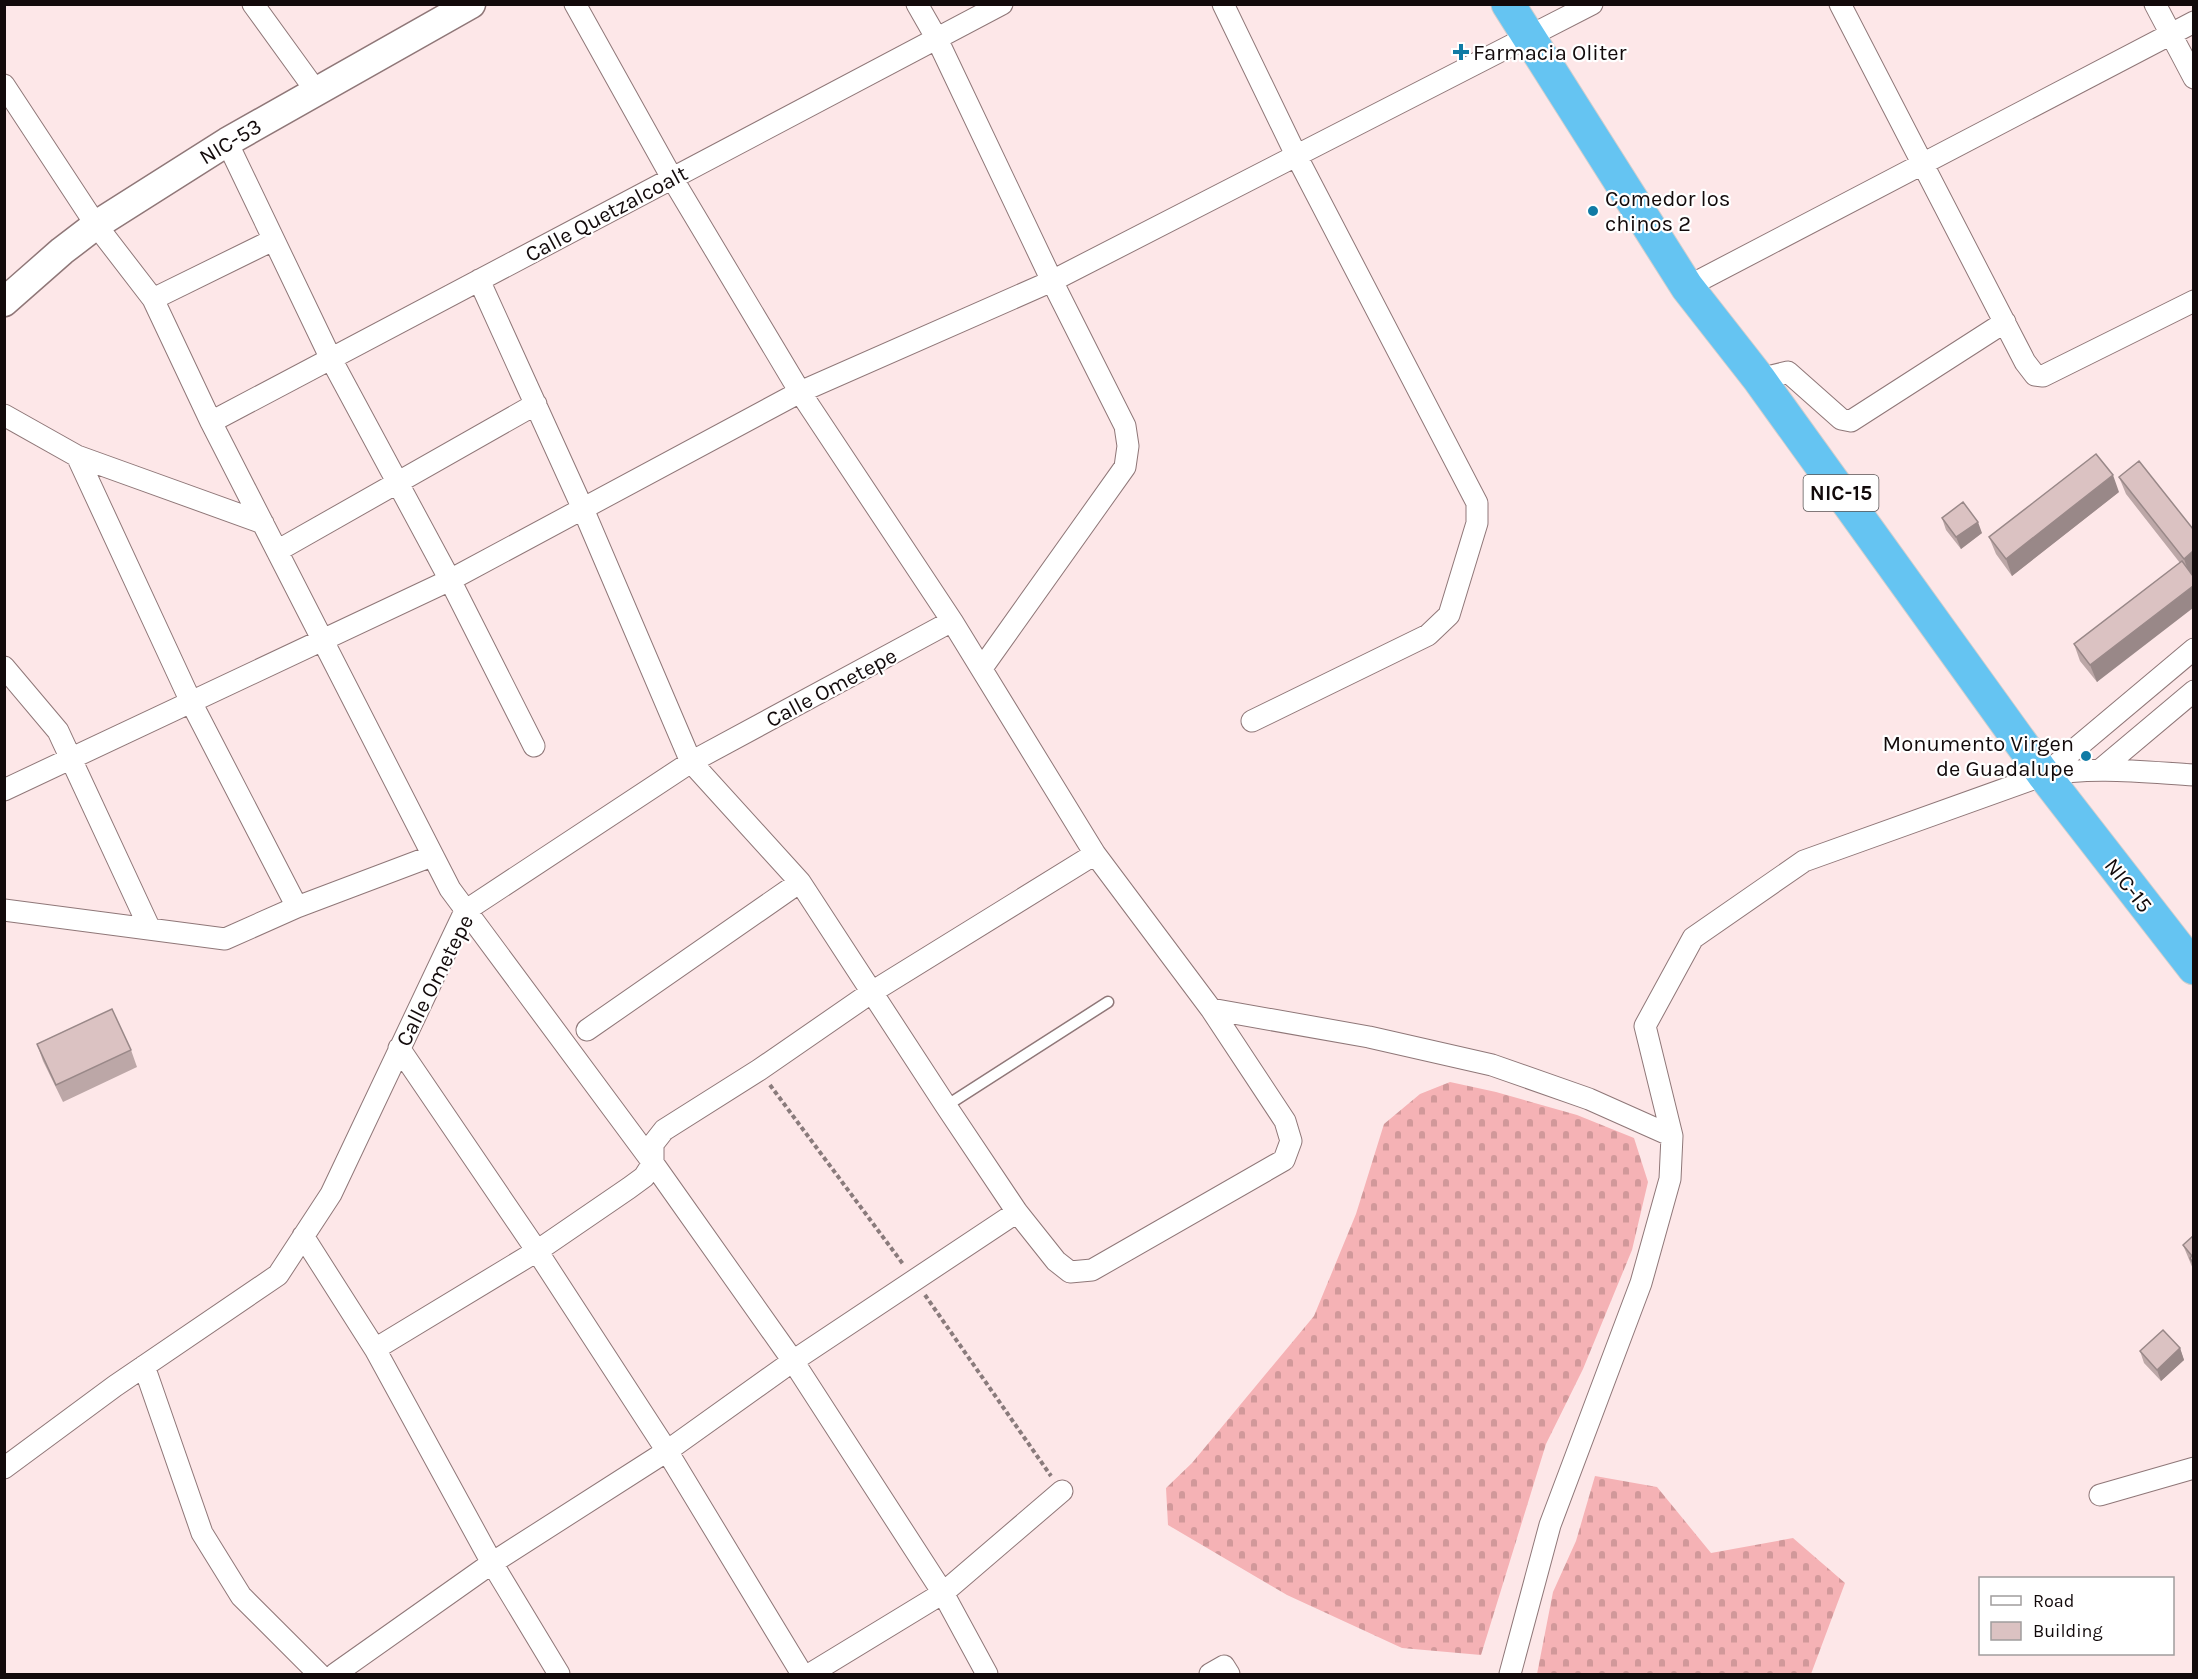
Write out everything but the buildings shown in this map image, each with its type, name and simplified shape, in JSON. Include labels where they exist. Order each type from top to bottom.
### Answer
[{"type":"highway","name":"NIC-15","points":[[1508,4],[1687,287],[1759,379],[2044,775],[2193,968]]},
{"type":"main road","name":"NIC-53","points":[[4,302],[53,258],[96,225],[226,142],[471,4]]},
{"type":"street","points":[[253,4],[316,91]]},
{"type":"street","points":[[479,280],[583,509],[691,762],[800,882],[1017,1212],[1056,1261],[1070,1272],[1092,1270],[1284,1160],[1291,1141],[1284,1121],[1211,1009],[1095,854],[952,621],[800,392],[672,178],[575,4]]},
{"type":"street","points":[[917,4],[937,39],[1052,281],[1125,426],[1128,446],[1125,467],[982,668]]},
{"type":"street","name":"Calle Quetzalcoalt","points":[[211,422],[1002,4]]},
{"type":"street","points":[[1223,4],[1297,157],[1477,503],[1477,523],[1449,615],[1428,635],[1252,721]]},
{"type":"street","points":[[4,790],[450,580],[800,392],[1052,281],[1592,4]]},
{"type":"street","points":[[1840,4],[2030,370],[2035,375],[2043,376],[2193,300]]},
{"type":"street","points":[[2156,4],[2193,78]]},
{"type":"street","points":[[1687,287],[2193,22]]},
{"type":"street","points":[[4,85],[96,225],[153,299],[211,422],[450,889],[653,1163],[793,1361],[943,1593],[987,1674]]},
{"type":"street","points":[[226,142],[331,359],[450,580],[534,746]]},
{"type":"street","points":[[153,299],[273,240]]},
{"type":"street","points":[[1759,379],[1788,372],[1841,419],[1851,421],[2005,322]]},
{"type":"street","points":[[277,551],[536,404]]},
{"type":"street","points":[[4,415],[77,456],[263,523]]},
{"type":"street","points":[[77,456],[190,702],[297,908]]},
{"type":"street","name":"Calle Ometepe","points":[[4,1468],[144,1366],[278,1275],[330,1194],[465,911],[691,762],[952,621]]},
{"type":"street","points":[[2044,775],[2193,649]]},
{"type":"street","points":[[4,667],[58,730],[150,929]]},
{"type":"street","points":[[2100,770],[2193,691]]},
{"type":"street","points":[[1510,1674],[1550,1525],[1641,1283],[1670,1179],[1672,1136],[1645,1026],[1693,938],[1804,861],[2044,775],[2068,771],[2100,770],[2193,775]]},
{"type":"street","points":[[375,1349],[537,1251],[644,1177],[653,1163],[653,1144],[664,1130],[759,1070],[872,992],[1095,854]]},
{"type":"street","points":[[4,910],[225,939],[297,908],[432,856]]},
{"type":"street","points":[[587,1030],[800,882]]},
{"type":"street","points":[[1211,1009],[1370,1036],[1492,1065],[1589,1099],[1672,1136]]},
{"type":"street","points":[[399,1048],[537,1251],[667,1451],[802,1674]]},
{"type":"street","points":[[335,1674],[492,1563],[667,1451],[793,1361],[1017,1212]]},
{"type":"street","points":[[303,1236],[375,1349],[492,1563],[559,1674]]},
{"type":"street","points":[[144,1366],[202,1533],[241,1596],[319,1674]]},
{"type":"street","points":[[2100,1495],[2193,1468]]},
{"type":"street","points":[[810,1674],[943,1593],[1062,1491]]},
{"type":"street","points":[[1210,1674],[1224,1666],[1229,1674]]},
{"type":"lane","points":[[946,1106],[1108,1002]]},
{"type":"green space","points":[[1450,1082],[1496,1092],[1577,1115],[1634,1138],[1648,1182],[1632,1250],[1583,1369],[1546,1444],[1481,1655],[1402,1648],[1287,1595],[1168,1525],[1166,1488],[1192,1463],[1314,1316],[1356,1214],[1384,1124],[1420,1094]]},
{"type":"green space","points":[[1595,1476],[1657,1487],[1711,1553],[1793,1538],[1845,1583],[1811,1674],[1537,1674],[1553,1592],[1576,1541]]},
{"type":"place","name":"Farmacia Oliter","points":[[1461,52]]},
{"type":"place","name":"Comedor los chinos 2","points":[[1593,211]]},
{"type":"place","name":"Monumento Virgen de Guadalupe","points":[[2086,756]]}]
